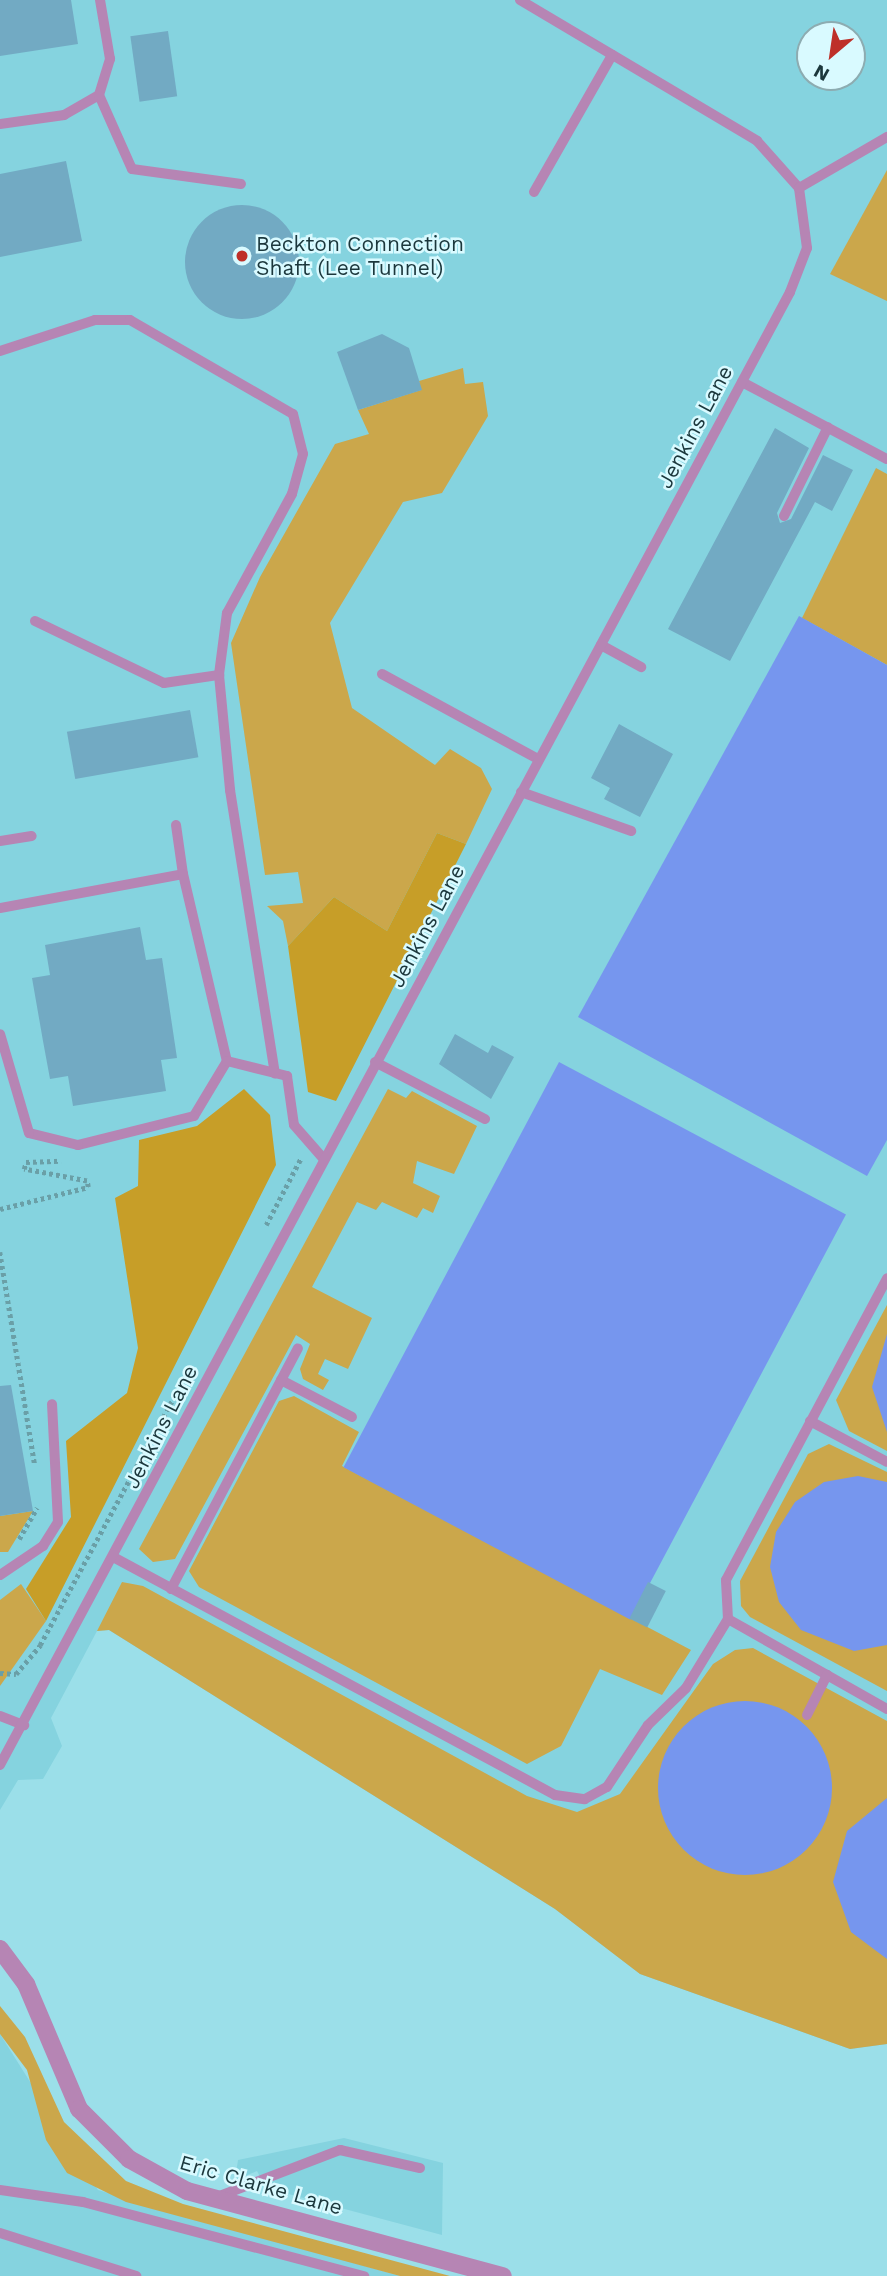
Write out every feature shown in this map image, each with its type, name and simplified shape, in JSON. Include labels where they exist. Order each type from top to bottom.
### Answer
[{"type":"street","name":"Eric Clarke Lane","points":[[0,1951],[26,1983],[79,2109],[101,2136],[162,2180],[214,2198],[503,2276]]},
{"type":"lane","points":[[100,0],[110,59],[99,95],[132,169],[241,184]]},
{"type":"lane","points":[[520,0],[757,141],[799,188],[887,137]]},
{"type":"lane","points":[[534,192],[612,55]]},
{"type":"lane","points":[[0,124],[64,115],[99,95]]},
{"type":"lane","name":"Jenkins Lane","points":[[0,1765],[115,1558],[322,1157],[742,382],[807,248],[799,188]]},
{"type":"lane","points":[[0,351],[95,320],[130,320],[293,414],[303,454],[292,494],[227,613],[219,675],[230,790],[275,1073]]},
{"type":"lane","points":[[742,382],[887,459]]},
{"type":"lane","points":[[784,516],[828,427]]},
{"type":"lane","points":[[35,621],[164,683],[219,675]]},
{"type":"lane","points":[[601,645],[640,667]]},
{"type":"lane","points":[[382,674],[538,760]]},
{"type":"lane","points":[[521,792],[631,831]]},
{"type":"lane","points":[[0,1034],[29,1133],[88,1142],[194,1116],[227,1061],[183,874],[176,825]]},
{"type":"lane","points":[[0,841],[32,836]]},
{"type":"lane","points":[[0,908],[183,874]]},
{"type":"lane","points":[[227,1061],[287,1076],[294,1125],[322,1157]]},
{"type":"lane","points":[[375,1062],[485,1119]]},
{"type":"lane","points":[[115,1558],[555,1795],[585,1799],[607,1787],[648,1725],[686,1688],[728,1619],[726,1580],[887,1278]]},
{"type":"lane","points":[[171,1589],[298,1348]]},
{"type":"lane","points":[[281,1380],[352,1417]]},
{"type":"lane","points":[[0,1575],[26,1562],[58,1522],[52,1404]]},
{"type":"lane","points":[[810,1421],[887,1462]]},
{"type":"lane","points":[[728,1619],[887,1710]]},
{"type":"lane","points":[[807,1715],[827,1675]]},
{"type":"lane","points":[[0,1716],[24,1725]]},
{"type":"lane","points":[[214,2198],[340,2150],[420,2168]]},
{"type":"lane","points":[[0,2190],[83,2202],[363,2276]]},
{"type":"lane","points":[[0,2233],[136,2276]]},
{"type":"path","points":[[0,1209],[88,1186],[87,1181],[24,1169],[26,1162],[89,1160],[88,1142]]},
{"type":"path","points":[[263,1232],[309,1145]]},
{"type":"path","points":[[0,1252],[37,1478]]},
{"type":"path","points":[[0,1673],[16,1674],[40,1645],[184,1379]]},
{"type":"path","points":[[26,1562],[13,1547],[38,1503]]},
{"type":"shaded area","points":[[0,0],[887,0],[887,2044],[850,2049],[640,1974],[555,1909],[109,1630],[97,1631],[51,1718],[62,1746],[43,1779],[18,1780],[0,1810]]},
{"type":"shaded area","points":[[887,170],[887,301],[830,274]]},
{"type":"shaded area","points":[[463,368],[465,384],[483,382],[488,416],[442,493],[403,502],[330,623],[352,708],[435,765],[450,749],[481,768],[492,789],[466,844],[437,833],[387,931],[334,897],[288,946],[283,921],[267,906],[303,903],[298,872],[265,875],[231,643],[260,577],[335,444],[369,434],[358,410],[421,390],[419,381]]},
{"type":"shaded area","points":[[876,468],[887,474],[887,665],[802,618]]},
{"type":"shaded area","points":[[437,833],[466,844],[336,1101],[308,1092],[288,946],[334,897],[387,931]]},
{"type":"shaded area","points":[[244,1089],[270,1115],[276,1165],[46,1621],[26,1589],[71,1517],[66,1441],[127,1393],[138,1348],[115,1198],[138,1186],[139,1140],[197,1126]]},
{"type":"shaded area","points":[[388,1089],[406,1098],[412,1091],[477,1126],[454,1174],[417,1161],[413,1183],[440,1196],[433,1213],[423,1208],[417,1218],[382,1202],[376,1210],[357,1202],[312,1287],[372,1318],[348,1369],[325,1359],[318,1374],[329,1380],[323,1390],[303,1379],[300,1369],[310,1344],[296,1335],[175,1559],[153,1562],[139,1549]]},
{"type":"shaded area","points":[[887,1305],[887,1451],[849,1431],[836,1400]]},
{"type":"shaded area","points":[[294,1396],[359,1432],[342,1466],[691,1650],[662,1695],[600,1669],[561,1746],[527,1764],[199,1587],[189,1571],[279,1401]]},
{"type":"shaded area","points":[[829,1444],[887,1472],[887,1691],[750,1617],[741,1606],[740,1581],[808,1454]]},
{"type":"shaded area","points":[[33,1511],[8,1552],[0,1552],[0,1516]]},
{"type":"shaded area","points":[[122,1582],[143,1586],[527,1796],[577,1812],[620,1794],[713,1664],[735,1650],[753,1648],[887,1721],[887,2044],[850,2049],[640,1974],[555,1909],[109,1630],[97,1631]]},
{"type":"shaded area","points":[[21,1584],[46,1621],[0,1686],[0,1600]]},
{"type":"shaded area","points":[[0,2006],[25,2037],[64,2122],[126,2181],[183,2204],[450,2276],[400,2276],[126,2202],[67,2173],[46,2140],[27,2070],[0,2034]]},
{"type":"shaded area","points":[[0,2034],[98,2190],[400,2276],[0,2276]]},
{"type":"shaded area","points":[[344,2138],[443,2163],[442,2235],[266,2188],[257,2171],[235,2180],[238,2160]]},
{"type":"water","points":[[799,616],[887,665],[887,1140],[867,1176],[578,1017]]},
{"type":"water","points":[[559,1062],[846,1215],[630,1620],[344,1467]]},
{"type":"water","points":[[887,1334],[887,1432],[872,1387]]},
{"type":"water","points":[[858,1476],[887,1482],[887,1645],[854,1651],[801,1630],[779,1602],[770,1567],[776,1532],[795,1502],[824,1482]]},
{"type":"water","points":[[745,1701],[778,1707],[807,1726],[826,1755],[832,1788],[826,1821],[807,1850],[778,1869],[745,1875],[712,1869],[683,1850],[664,1821],[658,1788],[664,1755],[683,1726],[712,1707]]},
{"type":"water","points":[[887,1798],[887,1959],[851,1932],[833,1882],[847,1831]]},
{"type":"building","points":[[0,0],[71,0],[78,44],[0,56]]},
{"type":"building","points":[[168,31],[177,96],[140,102],[130,36]]},
{"type":"building","points":[[66,161],[82,241],[0,257],[0,174]]},
{"type":"building","name":"Beckton Connection Shaft (Lee Tunnel)","points":[[242,205],[264,209],[282,222],[295,240],[299,262],[295,284],[282,302],[264,315],[242,319],[220,315],[202,302],[189,284],[185,262],[189,240],[202,222],[220,209]]},
{"type":"building","points":[[382,334],[409,348],[422,390],[358,410],[337,352]]},
{"type":"building","points":[[775,428],[809,448],[777,513],[780,523],[791,519],[823,455],[853,470],[832,511],[815,502],[730,661],[668,629]]},
{"type":"building","points":[[190,710],[198,757],[75,779],[67,732]]},
{"type":"building","points":[[619,724],[673,754],[640,817],[604,799],[610,788],[591,778]]},
{"type":"building","points":[[140,927],[146,960],[162,958],[177,1058],[161,1060],[166,1091],[73,1106],[68,1076],[50,1079],[32,978],[50,975],[45,945]]},
{"type":"building","points":[[455,1034],[488,1053],[492,1045],[514,1057],[491,1099],[439,1064]]},
{"type":"building","points":[[11,1385],[33,1511],[0,1516],[0,1386]]},
{"type":"building","points":[[648,1582],[666,1591],[647,1628],[629,1619]]},
{"type":"place","name":"Beckton Connection Shaft (Lee Tunnel)","points":[[242,256]]}]
